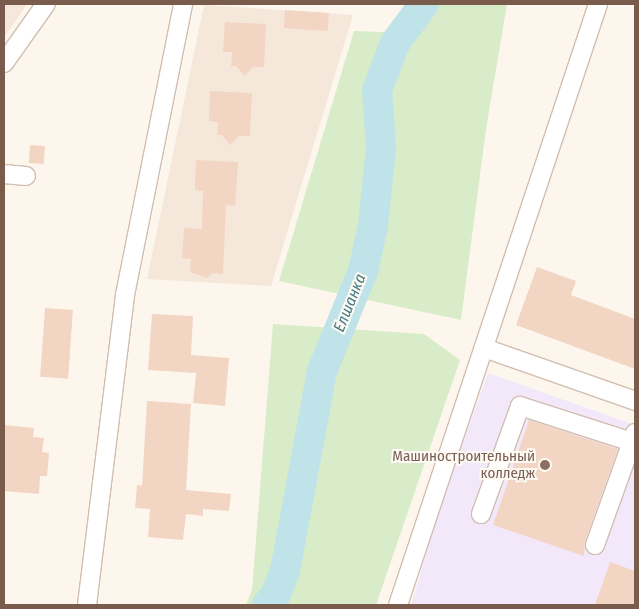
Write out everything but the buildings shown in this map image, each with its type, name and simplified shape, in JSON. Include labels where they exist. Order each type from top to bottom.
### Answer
[{"type":"street","points":[[4,63],[46,4]]},
{"type":"street","points":[[87,605],[125,295],[183,4]]},
{"type":"street","points":[[398,605],[598,4]]},
{"type":"street","points":[[4,174],[26,176]]},
{"type":"street","points":[[484,348],[635,401]]},
{"type":"street","points":[[481,514],[520,406],[634,438],[595,545]]},
{"type":"shaded area","points":[[4,4],[27,4],[4,38]]},
{"type":"shaded area","points":[[204,5],[353,15],[271,286],[147,279]]},
{"type":"shaded area","name":"Машиностроительный колледж","points":[[488,373],[635,425],[635,605],[411,605],[441,504]]},
{"type":"green space","points":[[411,4],[507,4],[486,129],[461,320],[279,281],[354,31],[408,33]]},
{"type":"green space","points":[[273,324],[424,334],[460,360],[376,605],[246,605],[252,590]]},
{"type":"waterway","name":"Елшанка","points":[[267,605],[276,594],[285,571],[322,371],[363,271],[373,226],[381,148],[377,90],[395,43],[424,4]]},
{"type":"place","name":"Машиностроительный колледж","points":[[545,465]]}]
